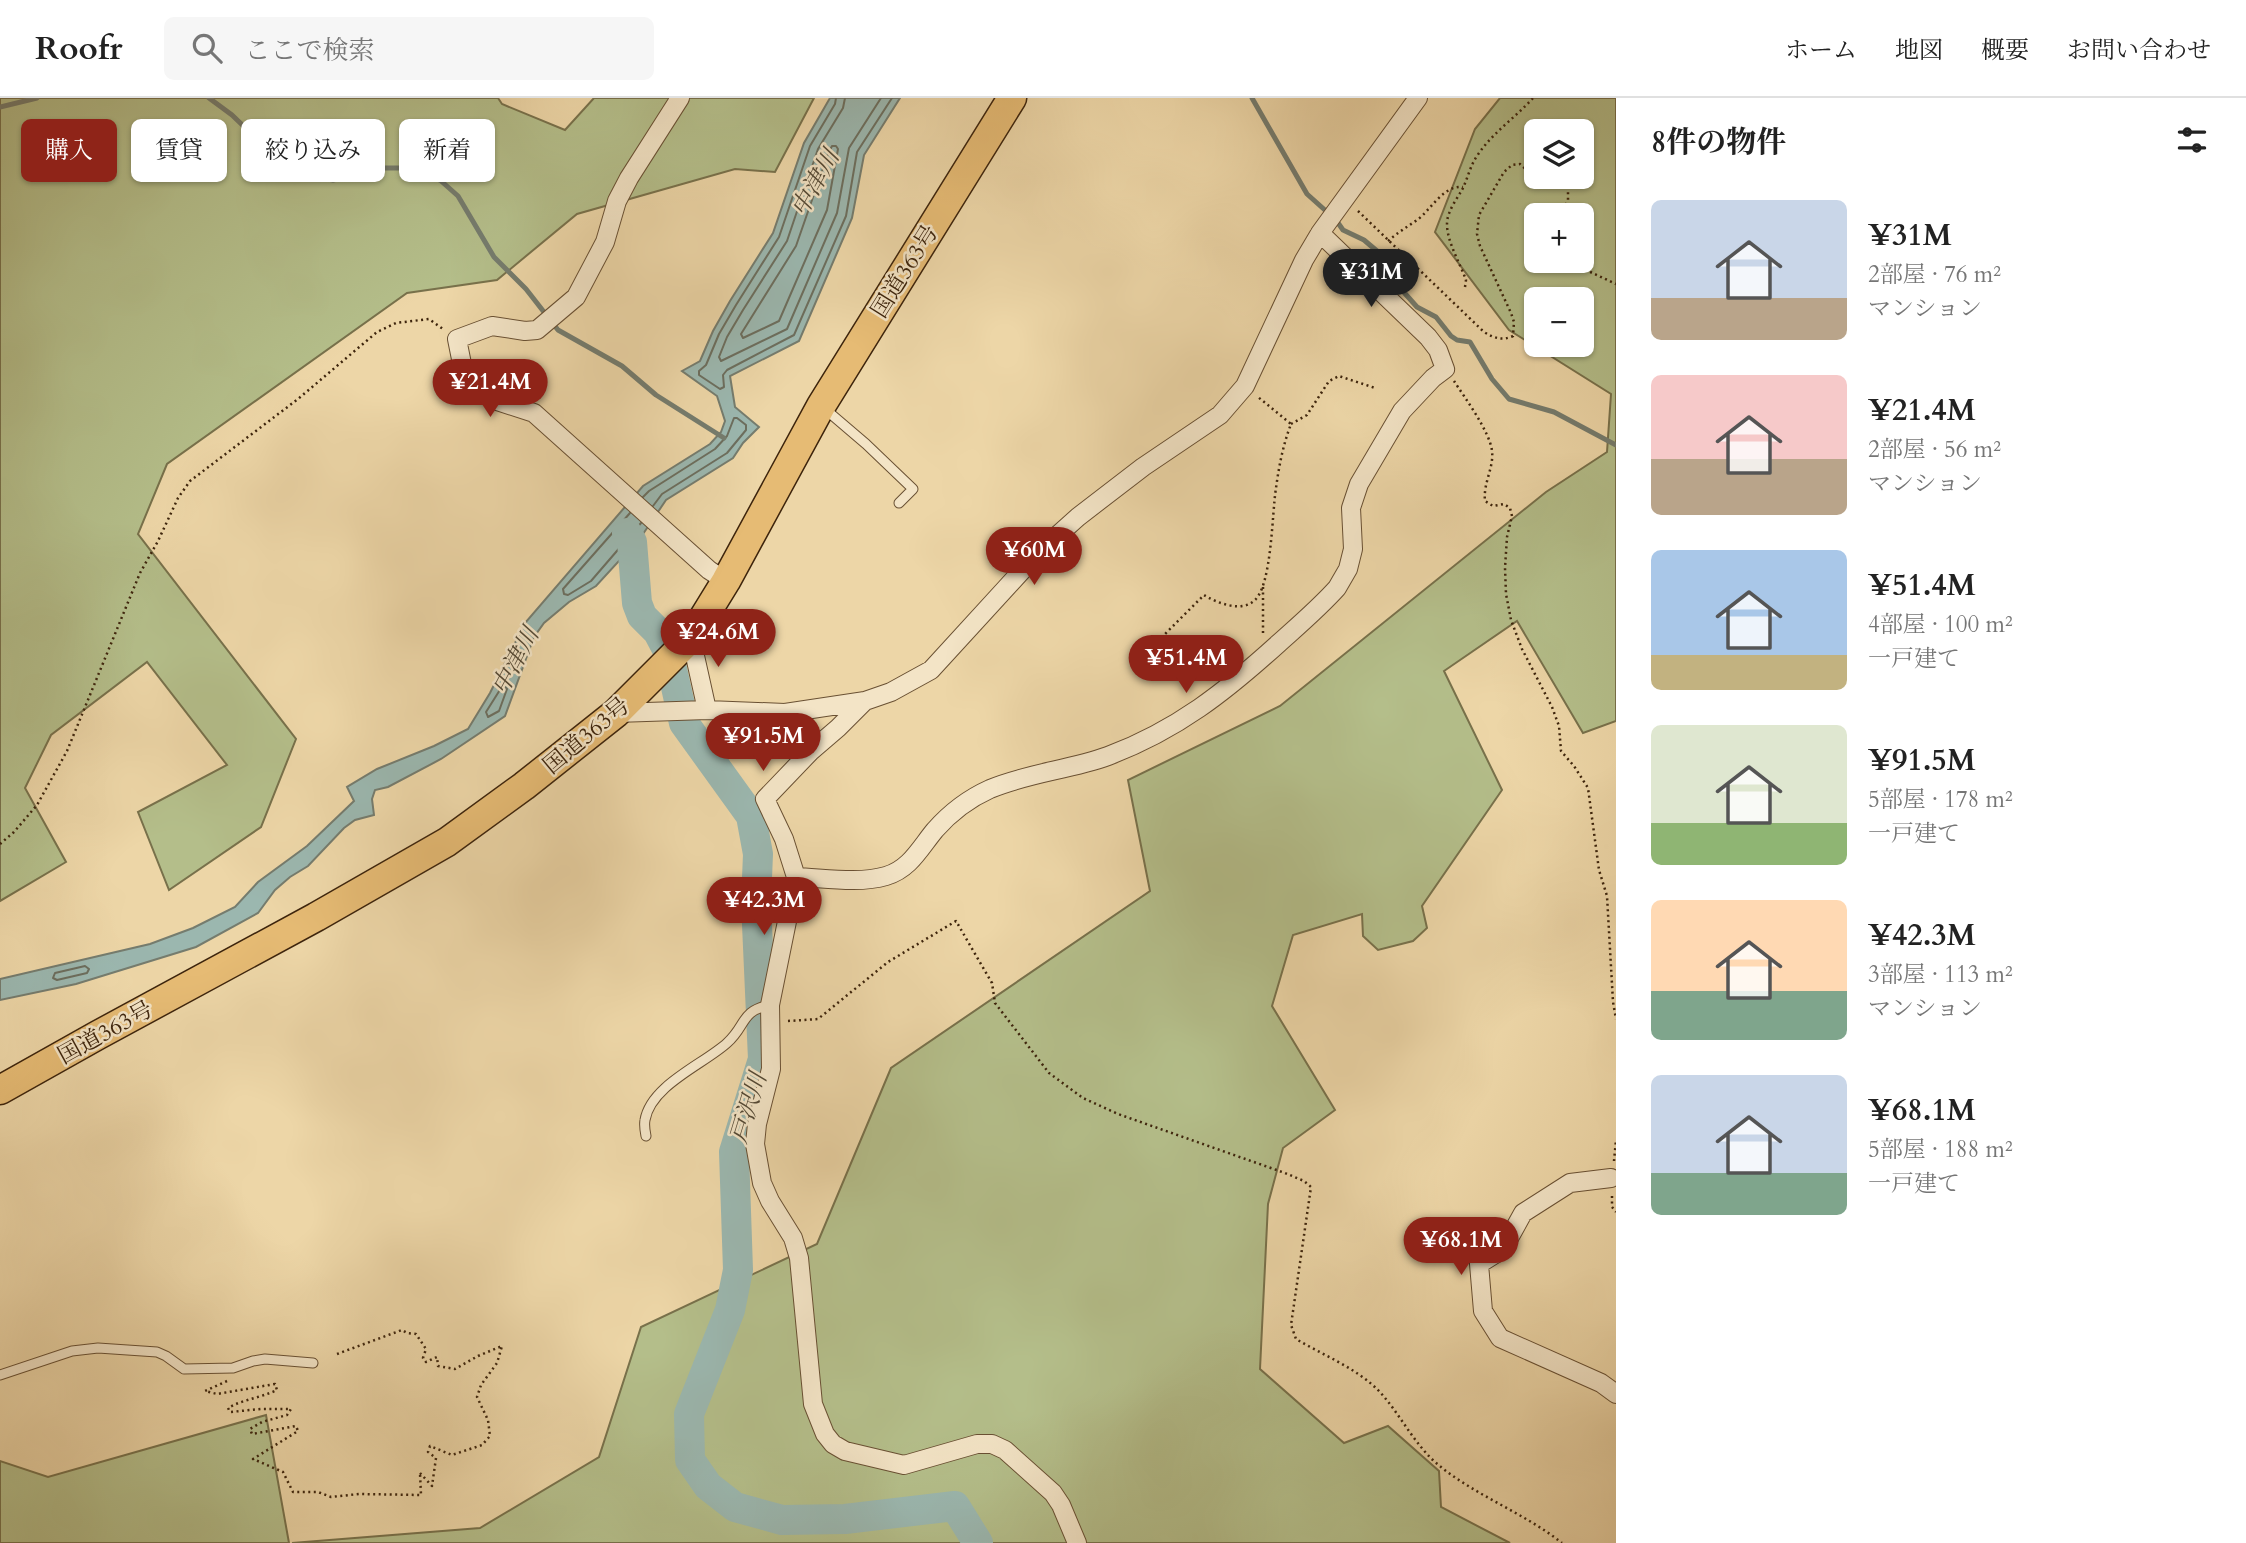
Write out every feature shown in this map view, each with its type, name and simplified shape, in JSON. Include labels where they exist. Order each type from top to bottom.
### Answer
[{"type":"highway","name":"国道363号","points":[[0,1090],[447,842],[524,786],[616,713],[691,638],[717,575],[1012,98]]},
{"type":"street","points":[[680,98],[629,178],[617,201],[605,242],[576,297],[537,330],[492,326],[457,339],[463,369],[474,384],[497,401],[534,413],[717,575]]},
{"type":"street","points":[[616,713],[707,710],[785,713],[865,701],[891,692],[931,670],[1039,552],[1143,467],[1220,415],[1245,386],[1304,260],[1320,233],[1418,98]]},
{"type":"street","points":[[796,877],[863,879],[885,876],[903,868],[915,857],[936,828],[960,807],[989,790],[1026,777],[1077,766],[1157,736],[1192,715],[1231,686],[1337,588],[1348,569],[1353,549],[1351,508],[1359,484],[1402,411],[1445,369],[1438,350],[1428,337],[1320,233]]},
{"type":"street","points":[[691,638],[707,710]]},
{"type":"street","points":[[865,701],[765,799],[784,839],[796,877],[771,1005],[771,1069],[757,1124],[755,1144],[757,1164],[770,1201],[786,1223],[800,1258],[813,1404],[832,1444],[845,1451],[891,1463],[904,1465],[977,1444],[992,1444],[1005,1450],[1053,1493],[1077,1543]]},
{"type":"street","points":[[1611,1178],[1570,1183],[1523,1213],[1503,1249],[1479,1264],[1483,1311],[1500,1338],[1601,1383],[1616,1394]]},
{"type":"lane","points":[[821,406],[866,443],[913,489],[899,503]]},
{"type":"lane","points":[[646,1136],[645,1120],[650,1107],[667,1086],[727,1043],[749,1013],[756,1008],[771,1005]]},
{"type":"lane","points":[[0,1375],[72,1351],[98,1348],[157,1352],[184,1369],[221,1369],[265,1359],[313,1363]]},
{"type":"path","points":[[1465,287],[1466,280],[1448,231],[1447,221],[1470,174],[1471,165],[1488,141],[1533,98]]},
{"type":"path","points":[[1344,198],[1484,332],[1506,339],[1513,336],[1514,322],[1480,246],[1477,234],[1479,215],[1504,172],[1511,165],[1520,164],[1541,183],[1563,180],[1568,184],[1567,203]]},
{"type":"path","points":[[1388,241],[1417,220],[1446,193],[1463,187]]},
{"type":"path","points":[[1592,273],[1616,284]]},
{"type":"path","points":[[0,844],[37,805],[67,751],[140,573],[178,498],[190,481],[298,400],[377,332],[396,323],[429,319],[457,339]]},
{"type":"path","points":[[1445,369],[1479,421],[1492,449],[1491,466],[1484,490],[1485,501],[1493,506],[1504,504],[1510,508],[1512,516],[1507,537],[1505,568],[1511,620],[1522,649],[1552,706],[1559,726],[1561,751],[1588,788],[1599,870],[1607,896],[1616,1019]]},
{"type":"path","points":[[1269,653],[1262,631],[1264,584],[1271,545],[1275,490],[1284,443],[1291,424],[1307,415],[1329,381],[1339,376],[1375,388]]},
{"type":"path","points":[[1245,386],[1291,424]]},
{"type":"path","points":[[1138,661],[1204,595],[1213,601],[1241,607],[1255,600],[1264,584]]},
{"type":"path","points":[[771,1005],[789,1021],[818,1019],[888,962],[956,921],[992,984],[995,1003],[1049,1073],[1083,1098],[1118,1114],[1285,1173],[1311,1187],[1291,1325],[1296,1339],[1361,1376],[1379,1391],[1411,1435],[1435,1461],[1458,1479],[1545,1530],[1562,1543]]},
{"type":"path","points":[[1611,1178],[1616,1140]]},
{"type":"path","points":[[221,1369],[238,1376],[205,1391],[217,1394],[275,1384],[277,1390],[259,1399],[242,1401],[228,1408],[230,1412],[291,1409],[287,1415],[262,1422],[250,1429],[252,1434],[296,1426],[298,1431],[253,1459],[283,1472],[293,1492],[318,1492],[331,1497],[359,1494],[421,1495],[420,1473],[432,1486],[436,1458],[428,1452],[430,1446],[452,1455],[482,1445],[490,1436],[488,1420],[477,1396],[481,1385],[497,1363],[502,1346],[455,1369],[438,1366],[437,1357],[426,1362],[423,1358],[426,1349],[421,1340],[416,1334],[407,1334],[402,1330],[337,1354]]},
{"type":"green space","points":[[0,98],[498,98],[502,104],[565,130],[594,98],[814,98],[775,172],[735,169],[577,214],[497,280],[407,293],[167,464],[138,534],[296,739],[261,827],[169,890],[138,812],[227,765],[147,662],[51,735],[25,788],[66,862],[0,901]]},
{"type":"green space","points":[[1500,98],[1616,98],[1616,721],[1583,733],[1517,621],[1444,671],[1502,790],[1422,906],[1427,928],[1413,941],[1378,950],[1363,936],[1362,914],[1293,935],[1272,1006],[1335,1110],[1283,1148],[1268,1204],[1260,1369],[1344,1443],[1388,1426],[1439,1471],[1441,1507],[1510,1543],[292,1543],[480,1528],[599,1457],[641,1327],[817,1244],[891,1068],[1150,891],[1128,780],[1280,706],[1546,492],[1607,452],[1611,394],[1552,357],[1594,357],[1594,287],[1524,287],[1524,339],[1509,330],[1435,232],[1475,129]]},
{"type":"green space","points":[[266,1415],[289,1543],[0,1543],[0,1461],[48,1477]]},
{"type":"water","name":"中津川","points":[[830,98],[900,98],[864,155],[852,218],[799,341],[730,376],[735,407],[759,427],[733,458],[666,500],[641,537],[596,586],[569,602],[544,623],[534,637],[505,716],[441,759],[388,787],[375,790],[372,799],[374,815],[355,820],[344,828],[308,866],[275,890],[258,913],[196,947],[76,984],[0,1000],[0,979],[150,944],[193,928],[235,907],[258,882],[307,846],[354,801],[347,787],[377,769],[468,729],[490,693],[525,623],[643,486],[710,444],[721,432],[725,421],[717,396],[682,371],[700,361],[730,301],[773,233],[804,143]]},
{"type":"waterway","points":[[0,107],[37,98]]},
{"type":"waterway","points":[[209,98],[232,115],[286,167],[306,175],[333,180],[384,168],[403,168],[440,180],[458,196],[494,257],[526,289],[558,330],[622,366],[656,395],[724,438]]},
{"type":"waterway","points":[[1252,98],[1307,194],[1336,220],[1343,230],[1364,240],[1377,251],[1401,289],[1417,307],[1436,317],[1457,340],[1470,342],[1492,379],[1509,399],[1554,412],[1616,445]]},
{"type":"waterway","name":"戸沢川","points":[[627,533],[632,542],[637,603],[642,616],[658,632],[668,651],[684,723],[751,816],[758,854],[756,902],[763,1059],[734,1152],[738,1270],[730,1310],[689,1414],[690,1460],[708,1486],[735,1507],[782,1520],[845,1519],[955,1506],[978,1543]]}]
